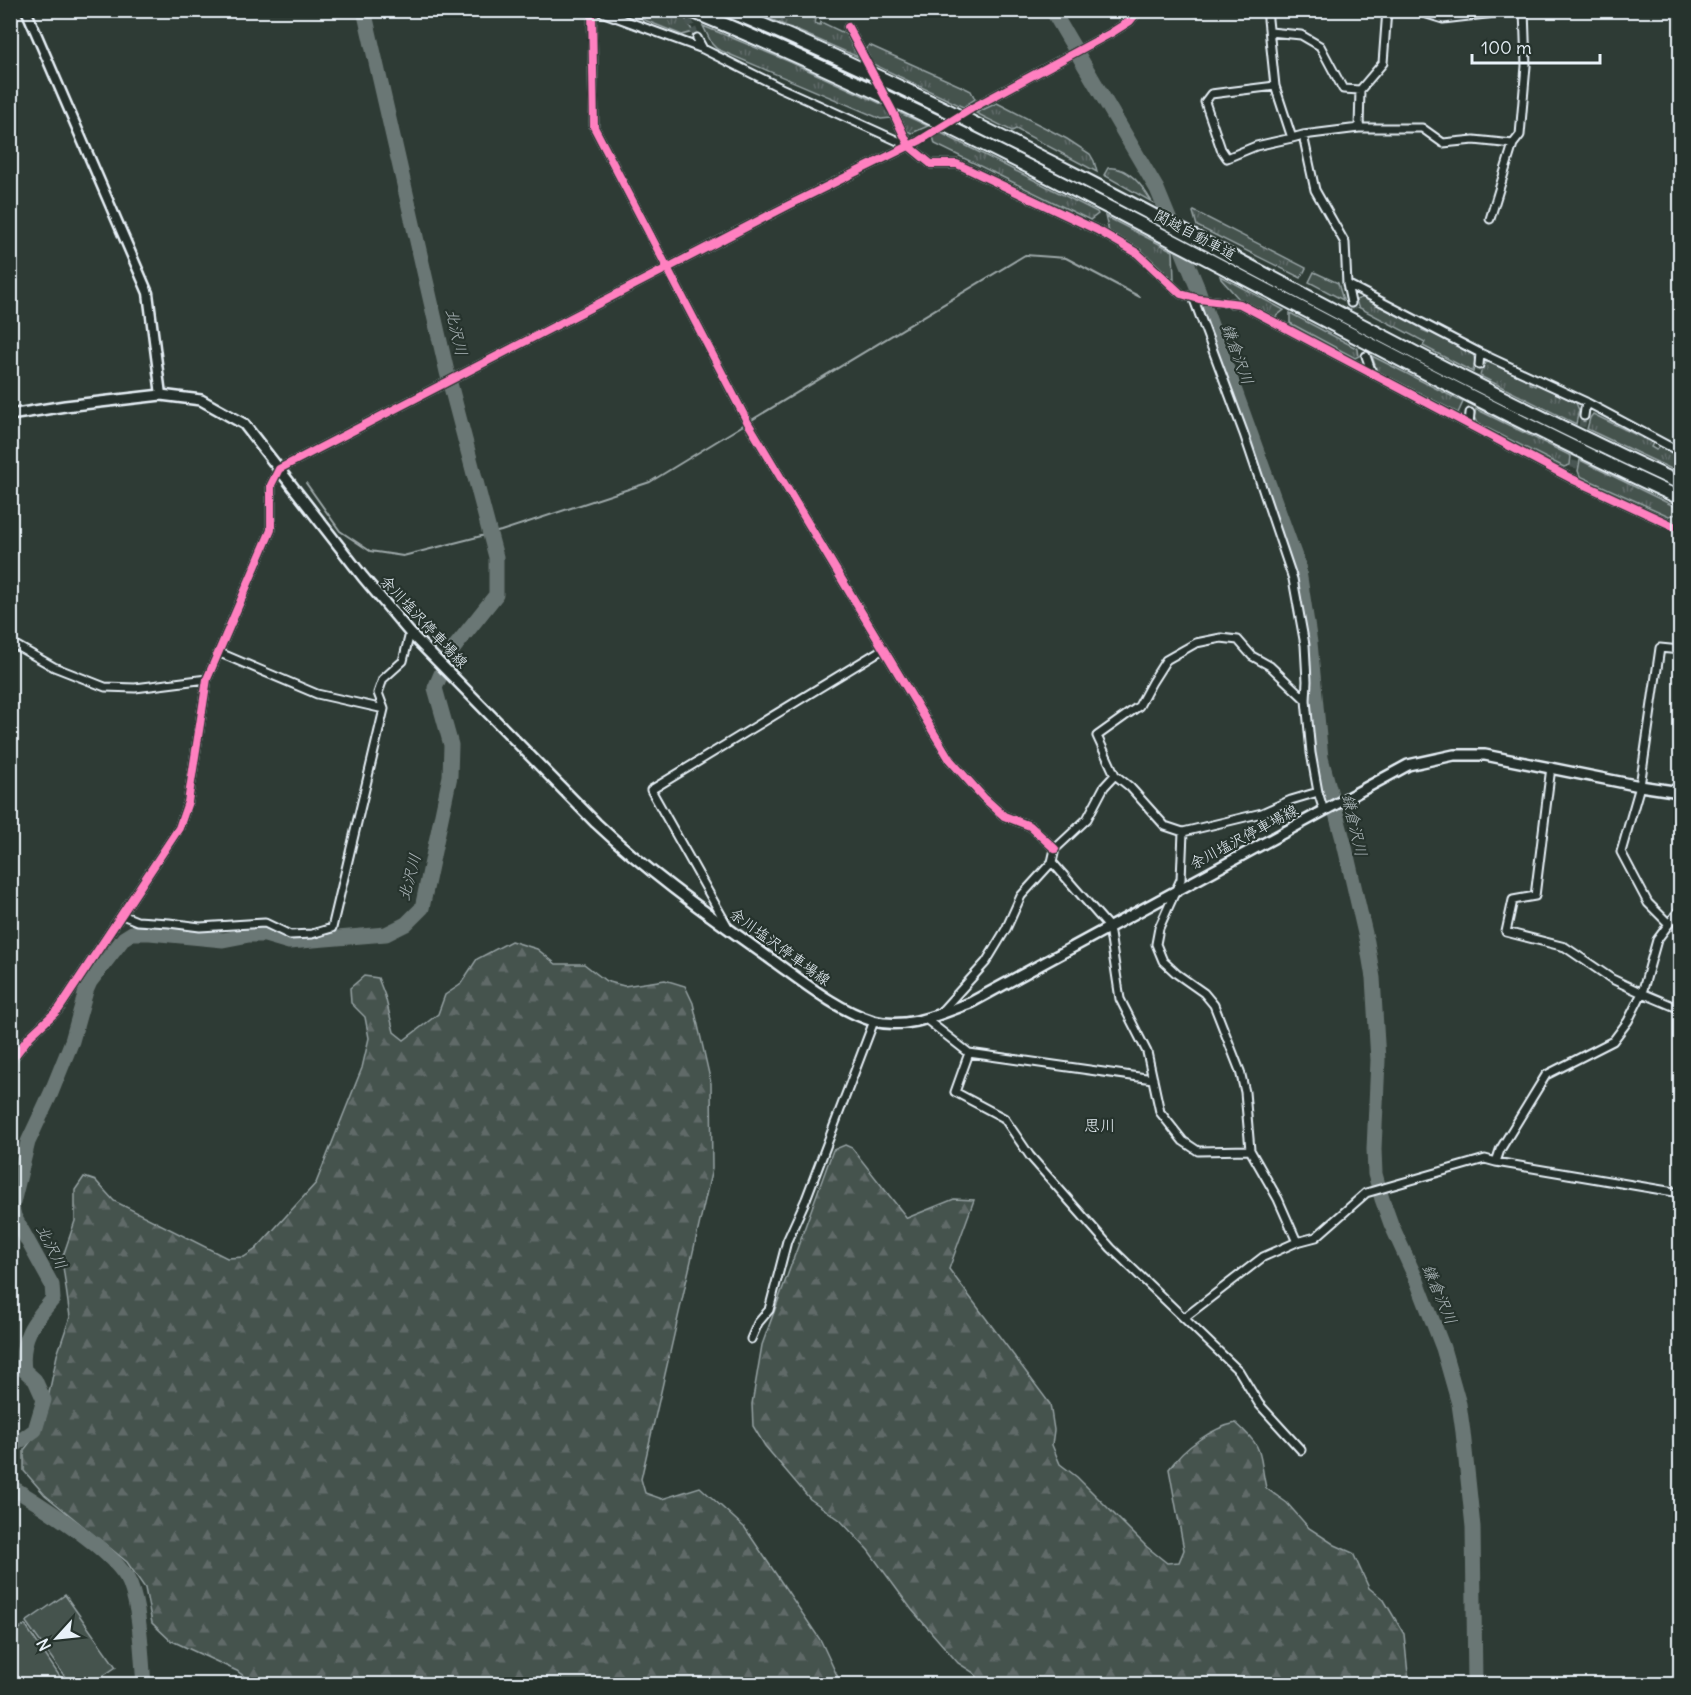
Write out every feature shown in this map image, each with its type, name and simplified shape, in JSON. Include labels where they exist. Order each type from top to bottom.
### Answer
[{"type":"highway","name":"関越自動車道","points":[[689,10],[868,88],[1162,235],[1557,441],[1680,498]]},
{"type":"highway","name":"関越自動車道","points":[[727,10],[878,76],[1157,217],[1497,395],[1680,483]]},
{"type":"main road","name":"余川塩沢停車場線","points":[[10,415],[161,395],[201,400],[244,424],[363,577],[410,633],[620,845],[729,929],[830,1001],[874,1021],[898,1023],[927,1020],[970,1003],[1408,765],[1454,755],[1485,755],[1680,792]]},
{"type":"street","points":[[26,10],[148,293],[161,395]]},
{"type":"street","points":[[1055,849],[1030,826],[1005,816],[984,798],[950,760],[748,423],[594,127],[594,10],[703,49],[781,88],[909,146],[931,164],[957,164],[1099,231],[1137,253],[1181,294],[1240,304],[1572,479],[1680,529]]},
{"type":"street","points":[[974,107],[1088,46],[1130,21],[1139,10]]},
{"type":"street","points":[[1267,10],[1275,86],[1292,138]]},
{"type":"street","points":[[1359,128],[1360,90],[1383,63],[1387,10]]},
{"type":"street","points":[[1414,10],[1443,19],[1522,10],[1526,66],[1520,135],[1513,144],[1490,219]]},
{"type":"street","points":[[848,27],[865,59]]},
{"type":"street","points":[[1270,32],[1301,35],[1320,46],[1343,89],[1360,90]]},
{"type":"street","points":[[697,38],[703,49]]},
{"type":"street","points":[[1275,86],[1211,94],[1205,102],[1221,149],[1227,158],[1256,146],[1303,135],[1359,128],[1422,128],[1443,142],[1474,140],[1513,144]]},
{"type":"street","points":[[893,112],[909,146]]},
{"type":"street","points":[[1303,135],[1315,190],[1345,243],[1347,284],[1351,303]]},
{"type":"street","points":[[10,1062],[30,1036],[59,1009],[179,828],[188,802],[207,679],[271,530],[271,485],[279,469],[789,205],[919,141]]},
{"type":"street","points":[[1347,284],[1480,353],[1586,402],[1680,452]]},
{"type":"street","points":[[1196,298],[1293,579],[1305,645],[1306,700],[1311,753],[1324,811]]},
{"type":"street","points":[[1479,365],[1480,353]]},
{"type":"street","points":[[1366,356],[1372,373]]},
{"type":"street","points":[[1584,416],[1586,402]]},
{"type":"street","points":[[1469,424],[1470,413]]},
{"type":"street","points":[[1572,479],[1574,468]]},
{"type":"street","points":[[122,915],[137,921],[169,922],[200,927],[265,923],[290,935],[312,934],[332,928],[384,709],[378,693],[383,679],[404,661],[410,633]]},
{"type":"street","points":[[1306,700],[1270,666],[1252,656],[1238,640],[1221,638],[1196,643],[1166,660],[1139,706],[1097,736],[1115,775],[1165,825],[1183,832],[1262,813],[1291,800],[1318,792]]},
{"type":"street","points":[[10,642],[54,667],[105,687],[135,688],[207,679]]},
{"type":"street","points":[[1669,924],[1648,903],[1622,852],[1640,786],[1660,648],[1680,650]]},
{"type":"street","points":[[729,929],[651,789],[883,649]]},
{"type":"street","points":[[220,653],[317,694],[384,709]]},
{"type":"street","points":[[1551,767],[1535,896],[1513,900],[1506,932],[1565,947],[1612,979],[1680,1009]]},
{"type":"street","points":[[939,1015],[986,962],[1022,896],[1052,862],[1055,849],[1087,819],[1104,787],[1115,775]]},
{"type":"street","points":[[1183,832],[1181,879],[1159,928],[1156,944],[1163,961],[1204,993],[1214,1005],[1240,1071],[1245,1092],[1250,1150],[1278,1199],[1297,1242]]},
{"type":"street","points":[[1052,862],[1109,927],[1120,999],[1147,1052],[1160,1112],[1183,1141],[1198,1151],[1250,1150]]},
{"type":"street","points":[[1496,1162],[1500,1150],[1546,1075],[1613,1041],[1628,1021],[1642,993],[1657,940],[1680,909]]},
{"type":"street","points":[[927,1020],[969,1053],[1153,1079]]},
{"type":"street","points":[[751,1339],[758,1323],[769,1310],[787,1241],[806,1199],[874,1021]]},
{"type":"street","points":[[969,1053],[956,1092],[1004,1118],[1030,1156],[1111,1248],[1239,1371],[1259,1404],[1301,1450]]},
{"type":"street","points":[[1184,1318],[1263,1257],[1297,1242],[1316,1237],[1366,1193],[1485,1159],[1680,1193]]},
{"type":"green space","points":[[622,11],[666,11],[685,18],[693,32],[682,35]]},
{"type":"green space","points":[[752,11],[797,11],[816,19],[815,23],[820,25],[821,22],[846,34],[858,57]]},
{"type":"green space","points":[[703,26],[788,61],[886,106],[891,118],[881,119],[717,49]]},
{"type":"green space","points":[[869,45],[971,91],[975,99],[963,107],[873,64],[865,50]]},
{"type":"green space","points":[[997,103],[1067,139],[1090,154],[1097,172],[1016,129],[1012,131],[976,113]]},
{"type":"green space","points":[[898,112],[928,126],[912,133],[907,131]]},
{"type":"green space","points":[[941,133],[1098,214],[1090,220],[935,144],[933,136]]},
{"type":"green space","points":[[1108,168],[1116,168],[1129,174],[1140,184],[1152,202],[1104,175]]},
{"type":"green space","points":[[1194,211],[1306,268],[1301,278],[1197,226]]},
{"type":"green space","points":[[1105,216],[1173,251],[1174,280],[1140,249],[1109,232]]},
{"type":"green space","points":[[1314,272],[1338,283],[1343,300],[1309,282]]},
{"type":"green space","points":[[1220,276],[1284,310],[1275,317],[1239,299]]},
{"type":"green space","points":[[1364,297],[1423,326],[1422,330],[1429,333],[1430,329],[1473,351],[1475,362],[1473,372],[1423,346],[1425,342],[1358,307],[1356,300]]},
{"type":"green space","points":[[1290,313],[1358,349],[1359,356],[1355,358],[1290,323]]},
{"type":"green space","points":[[1372,356],[1463,402],[1458,413],[1377,371]]},
{"type":"green space","points":[[1493,362],[1530,379],[1529,383],[1535,386],[1537,382],[1576,403],[1579,410],[1576,424],[1480,376],[1483,364]]},
{"type":"green space","points":[[1476,409],[1571,456],[1570,465],[1564,467],[1477,423],[1474,417]]},
{"type":"green space","points":[[1593,414],[1653,443],[1651,447],[1656,450],[1659,446],[1680,456],[1680,473],[1587,429]]},
{"type":"green space","points":[[1580,460],[1678,508],[1677,514],[1669,516],[1580,476],[1578,471]]},
{"type":"green space","points":[[511,941],[537,949],[556,964],[584,964],[606,981],[624,986],[665,980],[685,986],[693,1003],[711,1083],[712,1169],[641,1479],[645,1493],[662,1499],[700,1487],[745,1528],[821,1641],[841,1684],[254,1684],[237,1671],[170,1640],[152,1623],[145,1588],[127,1562],[45,1495],[24,1471],[24,1450],[42,1427],[57,1355],[70,1317],[62,1259],[75,1221],[75,1190],[84,1177],[96,1181],[114,1201],[227,1258],[244,1257],[256,1249],[316,1183],[362,1068],[369,1038],[365,1017],[351,1003],[350,988],[364,976],[378,978],[394,1032],[404,1040],[438,1014],[445,995],[460,985],[477,959]]},
{"type":"green space","points":[[845,1145],[852,1148],[907,1218],[954,1199],[974,1200],[949,1269],[1050,1404],[1054,1430],[1052,1445],[1060,1464],[1077,1477],[1147,1547],[1167,1563],[1179,1562],[1184,1550],[1169,1469],[1199,1440],[1217,1429],[1236,1423],[1257,1446],[1266,1488],[1287,1503],[1309,1528],[1335,1545],[1353,1553],[1369,1588],[1384,1600],[1404,1634],[1409,1684],[983,1684],[974,1673],[958,1663],[912,1610],[868,1550],[840,1520],[810,1499],[765,1446],[753,1426],[752,1404],[762,1345],[833,1150]]},
{"type":"green space","points":[[65,1595],[116,1667],[91,1684],[70,1684],[26,1622]]},
{"type":"green space","points":[[25,1625],[65,1684],[14,1684],[11,1679],[11,1635]]},
{"type":"waterway","name":"北沢川","points":[[10,1448],[35,1430],[44,1400],[35,1380],[24,1370],[23,1359],[30,1331],[39,1315],[53,1299],[52,1285],[14,1216],[12,1207],[28,1142],[72,1041],[90,982],[124,938],[132,933],[223,940],[249,935],[265,935],[289,942],[386,934],[406,924],[422,908],[450,776],[451,745],[435,688],[450,653],[496,595],[496,557],[447,372],[364,10]]},
{"type":"waterway","name":"鎌倉沢川","points":[[1052,10],[1157,189],[1198,289],[1298,565],[1310,643],[1321,758],[1344,843],[1373,978],[1378,1060],[1375,1174],[1391,1224],[1417,1281],[1443,1348],[1459,1404],[1473,1527],[1475,1684]]},
{"type":"waterway","points":[[750,421],[1025,255],[1066,258],[1140,297]]},
{"type":"waterway","points":[[306,483],[340,531],[370,551],[403,556],[501,531],[650,482],[745,424]]},
{"type":"waterway","name":"北沢川","points":[[10,1486],[77,1530],[122,1571],[134,1595],[144,1684]]},
{"type":"tunnel","points":[[684,10],[697,38]]},
{"type":"tunnel","points":[[865,59],[893,112]]},
{"type":"tunnel","points":[[919,141],[974,107]]},
{"type":"tunnel","points":[[1351,303],[1356,321]]},
{"type":"tunnel","points":[[1470,413],[1479,365]]},
{"type":"tunnel","points":[[1574,468],[1584,416]]},
{"type":"cycle path","points":[[592,10],[594,127],[748,423],[950,760],[984,798],[1004,816],[1030,826],[1055,849]]},
{"type":"cycle path","points":[[10,1062],[30,1036],[59,1009],[179,828],[188,802],[207,679],[271,530],[271,485],[279,469],[789,205],[919,141],[974,107],[1111,33],[1130,21],[1139,10]]},
{"type":"cycle path","points":[[848,27],[909,146],[931,164],[957,164],[1099,231],[1137,253],[1181,294],[1199,299],[1240,304],[1572,479],[1680,529]]},
{"type":"district","name":"思川","points":[[1100,1125]]}]
